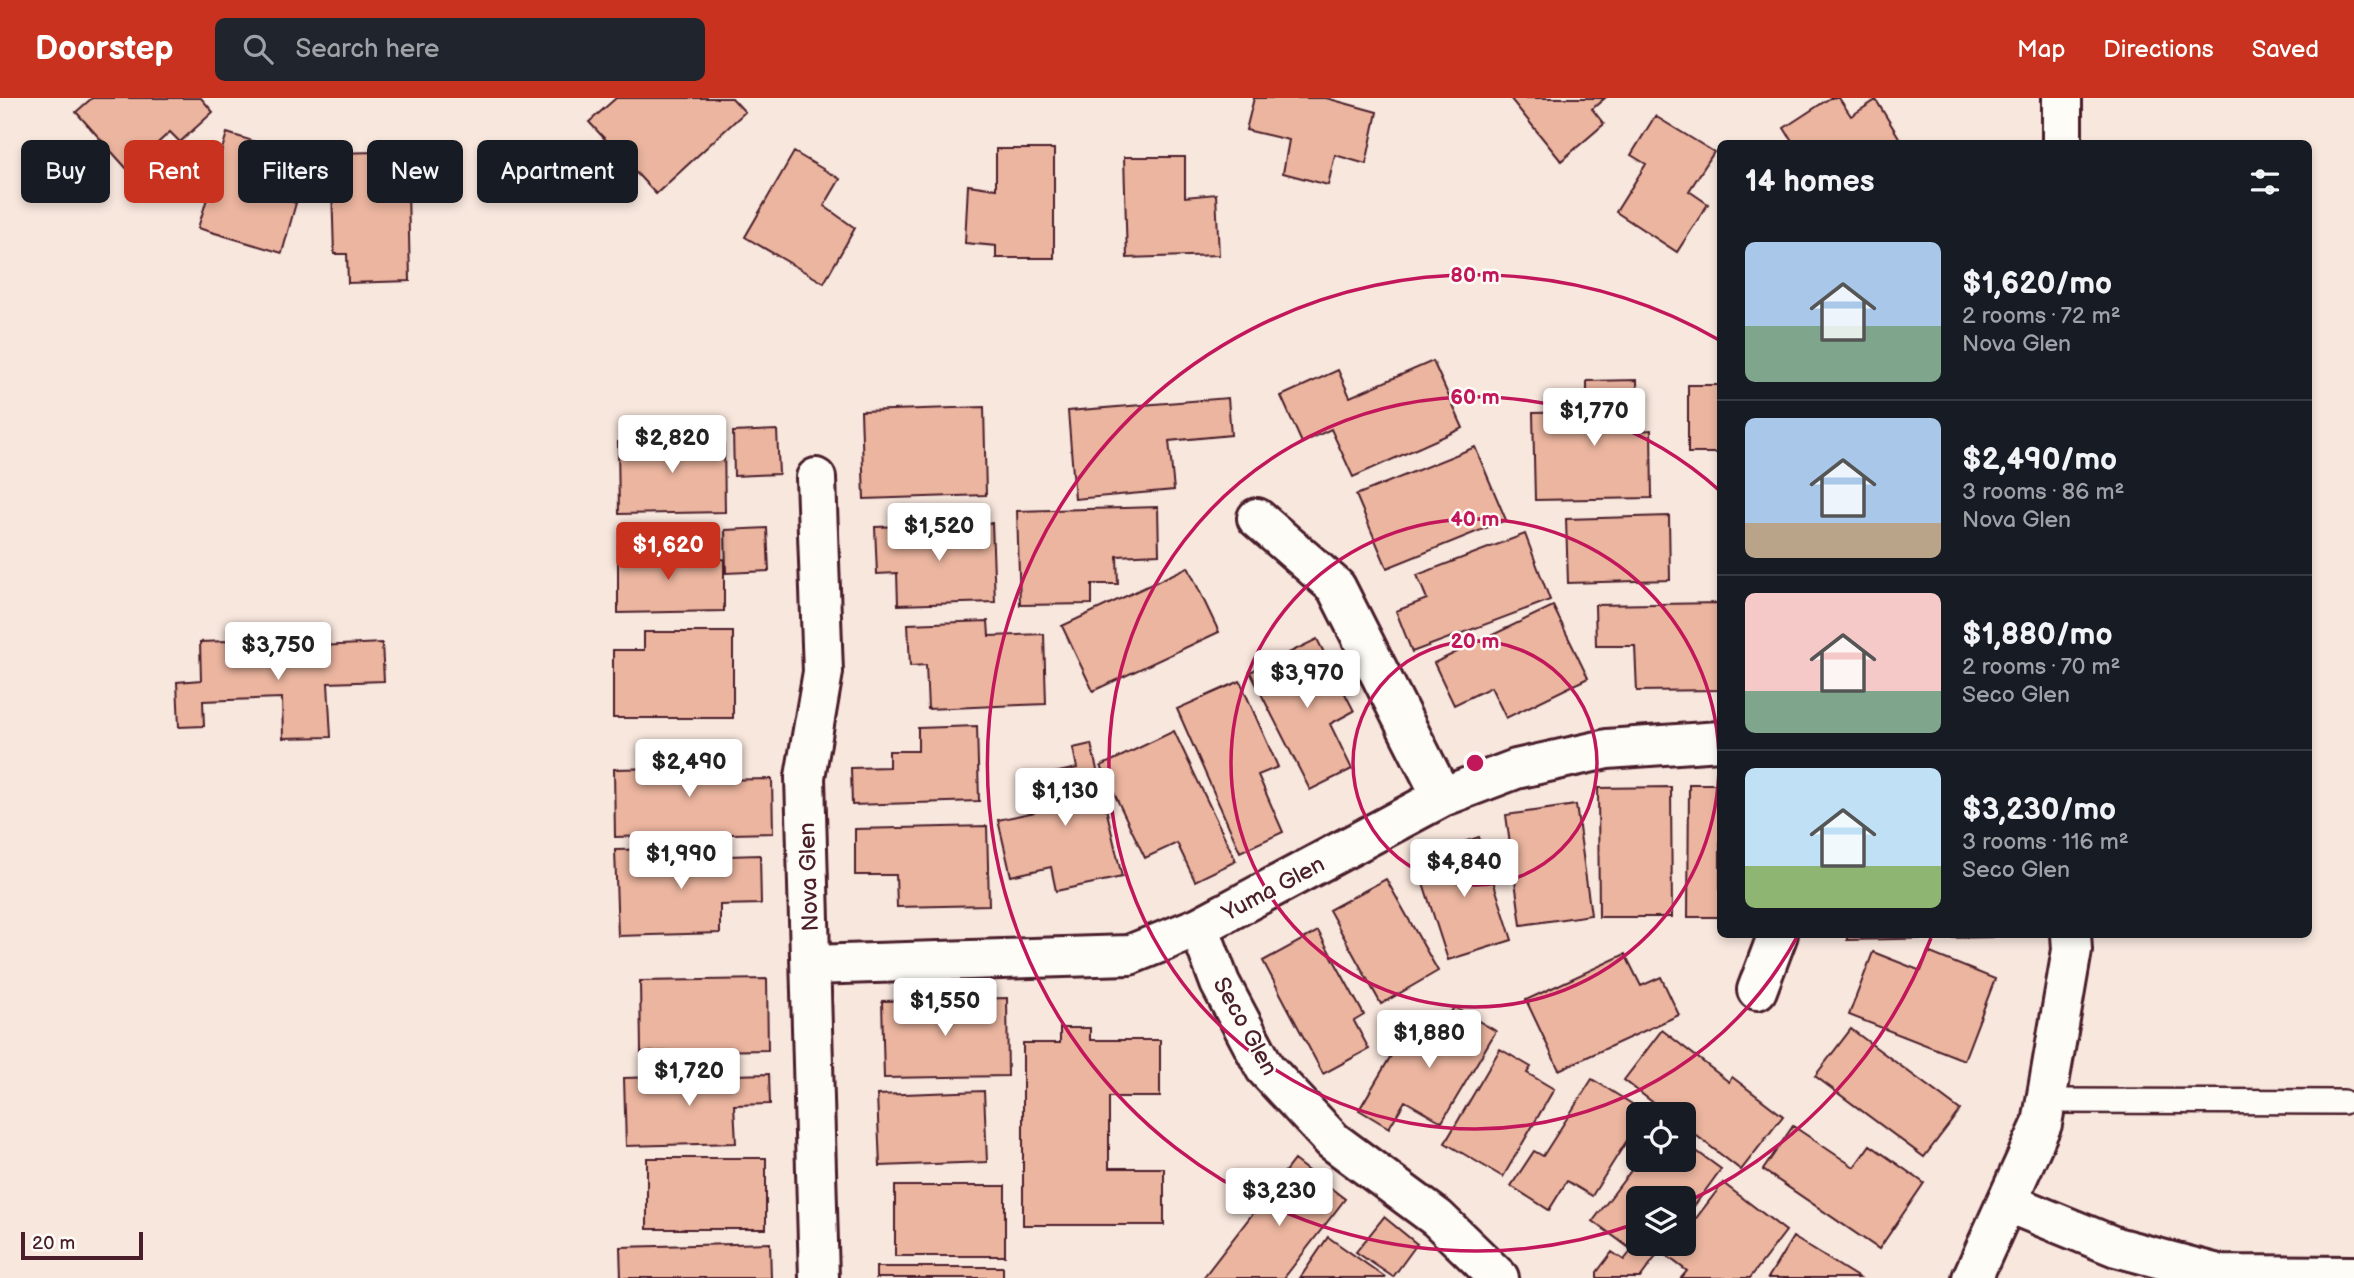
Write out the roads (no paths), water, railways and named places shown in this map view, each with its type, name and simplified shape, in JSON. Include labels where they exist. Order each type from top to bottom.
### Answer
[{"type":"street","points":[[2062,98],[2063,140]]},
{"type":"street","name":"Nova Glen","points":[[816,478],[823,672],[805,777],[819,1278]]},
{"type":"street","points":[[1257,518],[1336,587],[1442,797]]},
{"type":"street","name":"Yuma Glen","points":[[811,965],[1129,955],[1199,927],[1442,797],[1516,769],[1607,749],[1717,741]]},
{"type":"street","name":"Seco Glen","points":[[1199,927],[1220,983],[1265,1068],[1333,1141],[1437,1218],[1499,1278]]},
{"type":"street","points":[[1757,990],[1776,938]]},
{"type":"street","points":[[1972,1278],[2042,1124],[2072,950],[2071,938]]},
{"type":"street","points":[[2008,1203],[2116,1247],[2222,1275],[2354,1276]]},
{"type":"lane","points":[[2047,1101],[2343,1102]]}]
